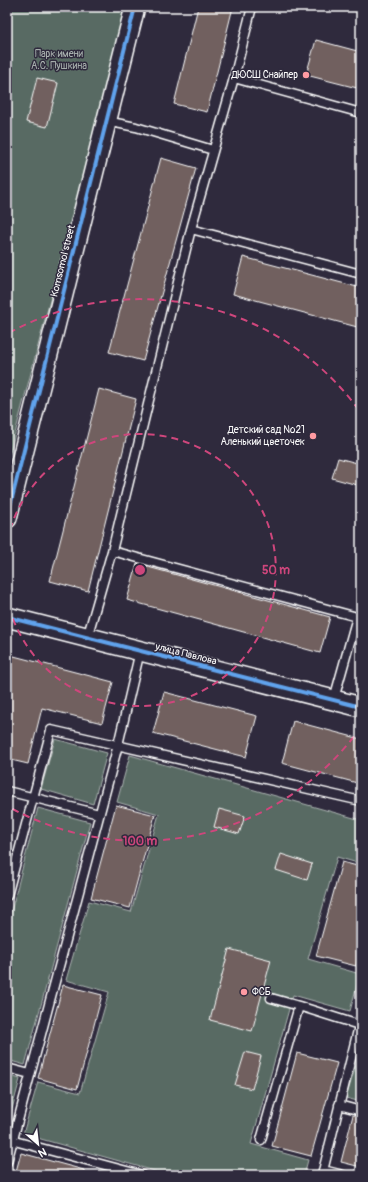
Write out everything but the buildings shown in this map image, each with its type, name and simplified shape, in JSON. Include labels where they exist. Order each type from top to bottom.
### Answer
[{"type":"street","name":"Komsomol street","points":[[7,518],[135,7]]},
{"type":"street","name":"улица Павлова","points":[[7,617],[361,707]]},
{"type":"lane","points":[[87,638],[112,551],[192,229],[252,7]]},
{"type":"lane","points":[[234,78],[361,114]]},
{"type":"lane","points":[[106,121],[136,127],[213,150]]},
{"type":"lane","points":[[192,229],[361,274]]},
{"type":"lane","points":[[112,551],[360,616],[334,700]]},
{"type":"lane","points":[[7,1162],[10,1140],[30,1074],[118,745],[140,651]]},
{"type":"lane","points":[[7,896],[51,730],[361,801]]},
{"type":"lane","points":[[7,791],[99,814]]},
{"type":"lane","points":[[271,998],[360,1022],[323,1172],[343,1175]]},
{"type":"lane","points":[[262,1140],[299,1006]]},
{"type":"lane","points":[[7,1068],[30,1074]]},
{"type":"lane","points":[[339,1105],[361,1110]]},
{"type":"lane","points":[[10,1140],[142,1175]]},
{"type":"green space","name":"Парк имени А.С. Пушкина","points":[[7,7],[127,7],[7,464]]},
{"type":"green space","points":[[55,739],[107,753],[93,804],[41,789]]},
{"type":"green space","points":[[130,755],[361,820],[361,864],[337,857],[308,959],[360,974],[350,1011],[293,995],[251,1144],[308,1160],[304,1175],[169,1175],[23,1134],[38,1082],[80,1093],[109,992],[66,980],[89,901],[131,912],[159,814],[117,802]]},
{"type":"green space","points":[[38,808],[90,822],[25,1065],[7,1060],[7,927]]},
{"type":"green space","points":[[361,1048],[361,1102],[346,1098]]},
{"type":"green space","points":[[7,1075],[20,1079],[7,1128]]},
{"type":"cycle path","points":[[7,518],[135,7]]},
{"type":"cycle path","points":[[7,617],[361,707]]},
{"type":"place","name":"ДЮСШ Снайпер","points":[[306,75]]},
{"type":"place","name":"Детский сад №21 Аленький цветочек","points":[[313,436]]},
{"type":"place","name":"ФСБ","points":[[244,992]]}]
